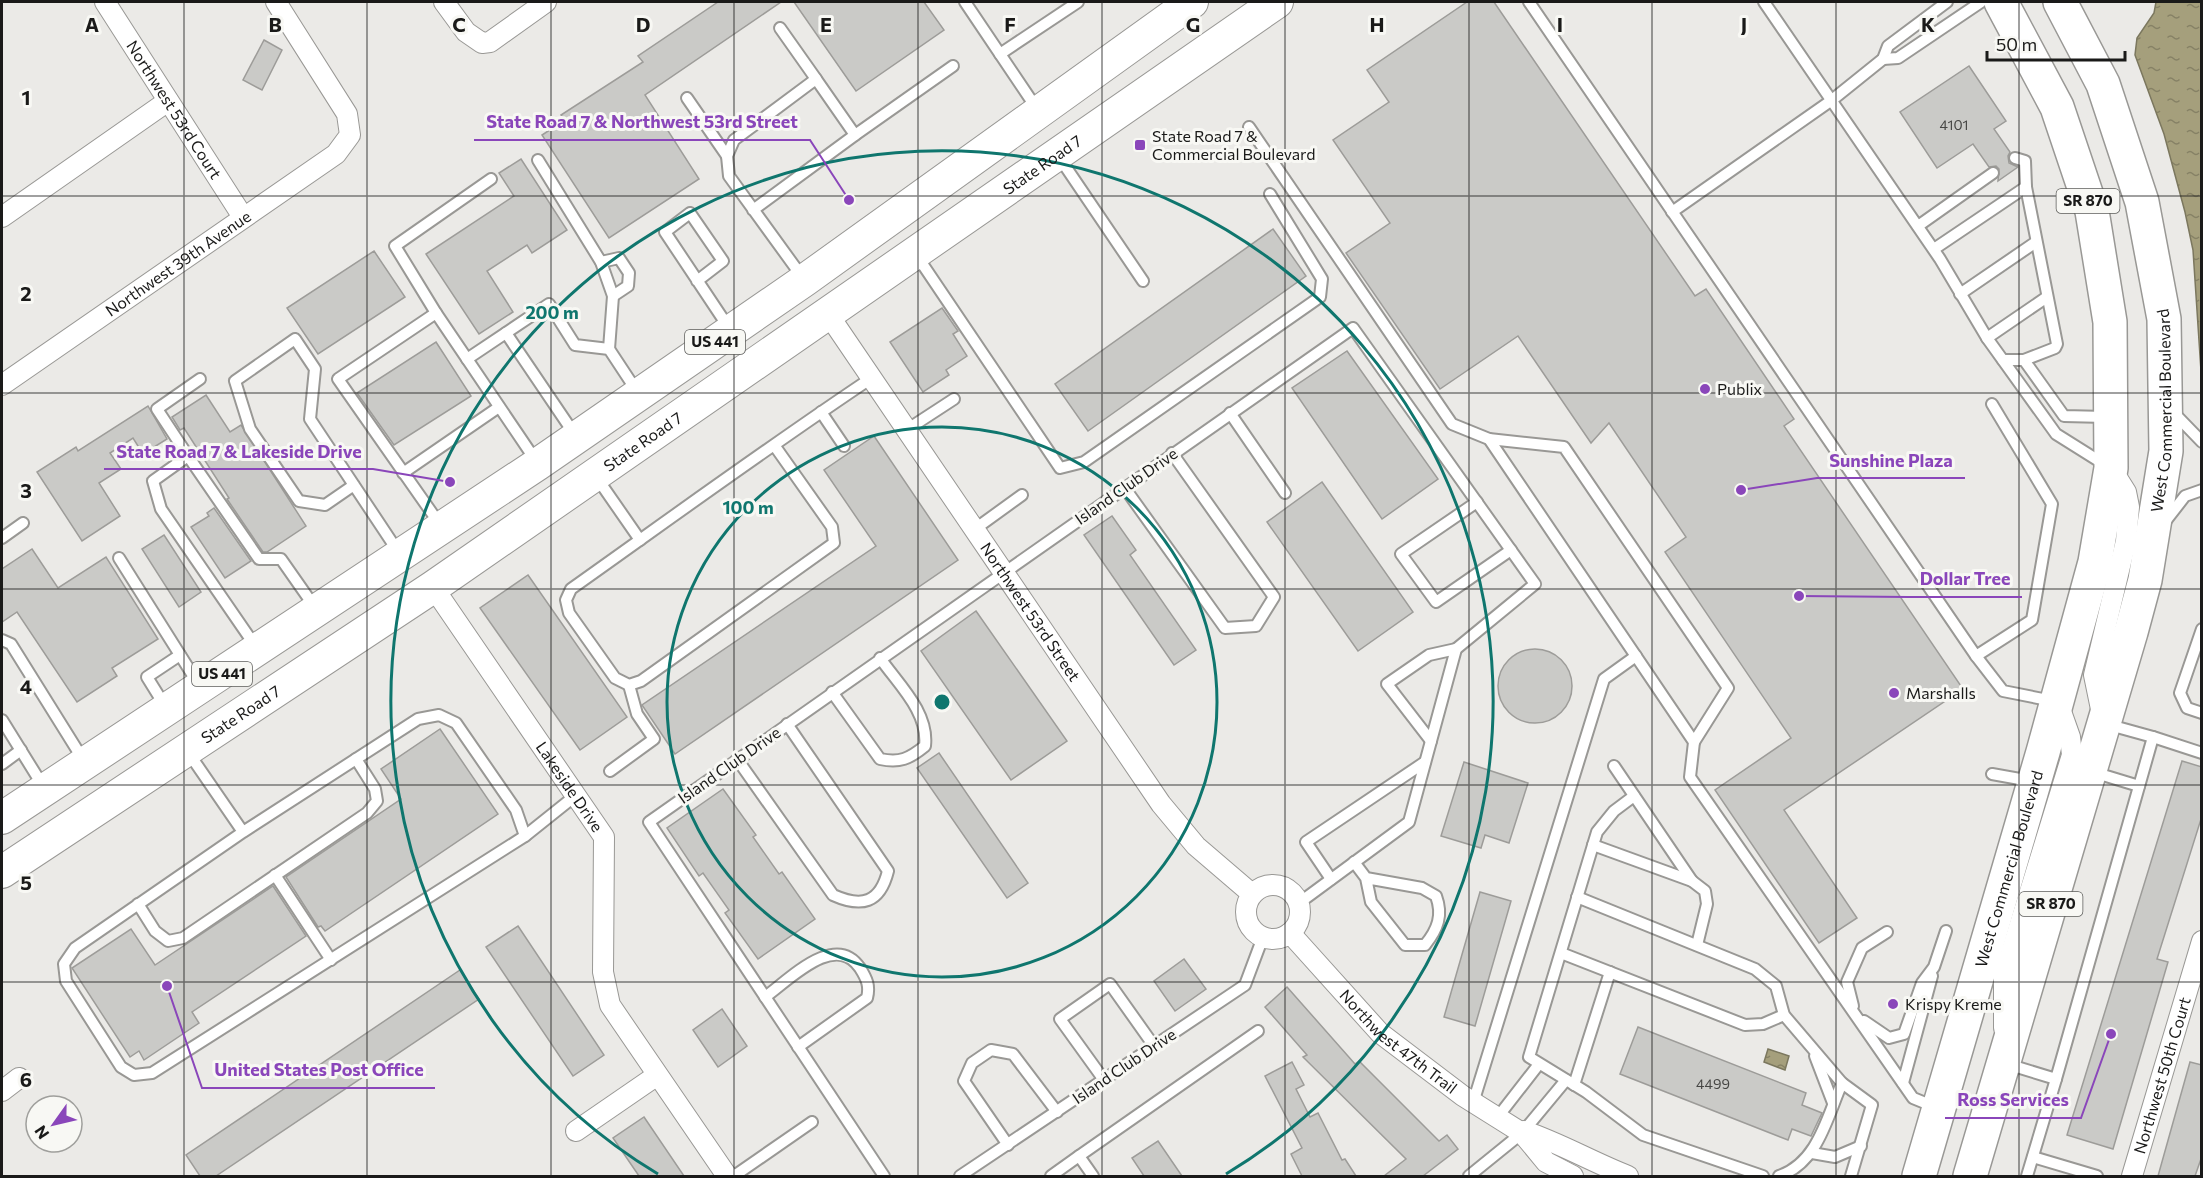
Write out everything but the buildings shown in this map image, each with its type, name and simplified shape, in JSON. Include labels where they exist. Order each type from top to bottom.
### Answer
[{"type":"highway","name":"West Commercial Boulevard","points":[[1919,1176],[2034,782],[2095,562],[2111,468],[2110,322],[2092,211],[2057,107],[2001,2]]},
{"type":"highway","name":"West Commercial Boulevard","points":[[1970,1176],[2091,772],[2142,590],[2166,451],[2164,319],[2142,202],[2103,84],[2060,2]]},
{"type":"main road","name":"State Road 7","points":[[2,872],[433,587],[1277,2]]},
{"type":"main road","points":[[1157,86],[1177,54],[1181,36],[1179,5]]},
{"type":"main road","name":"US 441","points":[[2,818],[577,438],[805,280],[1038,112],[1179,5]]},
{"type":"main road","points":[[828,314],[825,294],[832,274],[852,244]]},
{"type":"main road","points":[[770,355],[792,322],[805,280]]},
{"type":"main road","points":[[433,587],[428,567],[429,554],[442,529]]},
{"type":"main road","points":[[55,836],[81,801],[88,780],[86,764]]},
{"type":"street","name":"Northwest 53rd Court","points":[[105,2],[243,217]]},
{"type":"street","name":"Northwest 39th Avenue","points":[[2,385],[336,154],[350,135],[347,114],[276,2]]},
{"type":"street","points":[[444,2],[466,32],[482,44],[490,42],[546,2]]},
{"type":"street","points":[[2,217],[168,101]]},
{"type":"street","name":"Northwest 53rd Street","points":[[828,314],[873,377],[1161,804],[1196,846],[1252,894]]},
{"type":"street","name":"West Commercial Boulevard","points":[[2105,723],[2094,675],[2126,541],[2129,507],[2126,492],[2111,468]]},
{"type":"street","name":"Lakeside Drive","points":[[433,587],[604,837],[603,972],[610,1005],[656,1076],[727,1176]]},
{"type":"street","name":"West Commercial Boulevard","points":[[2003,1063],[2004,976],[2072,755],[2070,737],[2057,701]]},
{"type":"street","points":[[1278,885],[1294,894],[1299,903],[1300,918],[1290,933],[1272,939],[1263,937],[1255,932],[1247,921],[1248,902],[1259,888],[1278,885]]},
{"type":"street","name":"Northwest 47th Trail","points":[[1290,933],[1380,1033],[1473,1103],[1523,1132]]},
{"type":"street","name":"Northwest 50th Court","points":[[2132,1176],[2202,941]]},
{"type":"street","points":[[576,1131],[656,1076]]},
{"type":"street","points":[[2,1091],[19,1078]]},
{"type":"street","points":[[1523,1132],[1546,1162],[1573,1176]]},
{"type":"street","points":[[1523,1132],[1556,1142],[1588,1160],[1628,1176]]},
{"type":"lane","points":[[965,2],[1038,112]]},
{"type":"lane","points":[[1000,54],[1078,2]]},
{"type":"lane","points":[[1529,2],[2002,691],[2057,701]]},
{"type":"lane","points":[[1764,2],[1934,249],[1987,338],[2056,434],[2111,468]]},
{"type":"lane","points":[[1672,212],[1832,100],[1883,59],[1888,46],[1947,2]]},
{"type":"lane","points":[[1883,59],[1898,58],[1982,2]]},
{"type":"lane","points":[[780,28],[855,135]]},
{"type":"lane","points":[[753,210],[953,66]]},
{"type":"lane","points":[[727,156],[734,140],[816,79]]},
{"type":"lane","points":[[687,98],[727,156],[729,176],[805,280]]},
{"type":"lane","points":[[1249,127],[1452,424],[1489,439],[1564,447],[1728,688],[1694,742],[1690,777],[1913,1098],[1938,1108]]},
{"type":"lane","points":[[1058,155],[1143,280]]},
{"type":"lane","points":[[2003,360],[2024,360],[2056,346],[2026,187],[2025,161],[2014,158]]},
{"type":"lane","points":[[538,160],[601,262],[612,296],[609,349],[639,395]]},
{"type":"lane","points":[[1918,226],[1993,173]]},
{"type":"lane","points":[[491,179],[395,246],[436,313],[538,464]]},
{"type":"lane","points":[[1934,249],[2026,187]]},
{"type":"lane","points":[[916,253],[1060,468],[1084,462],[1320,297],[1322,279],[1270,194]]},
{"type":"lane","points":[[697,281],[723,261],[690,213],[665,232],[697,281],[731,331]]},
{"type":"lane","points":[[1960,294],[2036,242]]},
{"type":"lane","points":[[601,262],[620,258],[629,273],[628,286],[612,296]]},
{"type":"lane","points":[[1987,338],[2047,297]]},
{"type":"lane","points":[[467,358],[549,304],[575,345],[609,349]]},
{"type":"lane","points":[[436,313],[338,379],[442,529]]},
{"type":"lane","name":"Island Club Drive","points":[[884,1176],[649,822],[879,658],[1353,328],[1535,584],[1456,649]]},
{"type":"lane","points":[[506,333],[577,438]]},
{"type":"lane","points":[[354,484],[325,506],[298,501],[250,429],[235,381],[295,339],[315,369],[310,418],[354,484],[401,556]]},
{"type":"lane","points":[[2024,360],[2064,416],[2110,417]]},
{"type":"lane","points":[[774,445],[832,527],[834,543],[641,681],[629,685],[615,678],[569,613],[566,600],[571,589],[639,540],[774,445],[821,412],[873,377]]},
{"type":"lane","points":[[200,379],[157,409],[259,559],[281,559],[318,611]]},
{"type":"lane","points":[[908,429],[954,399]]},
{"type":"lane","points":[[2165,402],[2202,442]]},
{"type":"lane","points":[[1976,656],[2032,620],[2052,504],[1992,404]]},
{"type":"lane","points":[[404,473],[500,406]]},
{"type":"lane","points":[[821,412],[844,446]]},
{"type":"lane","points":[[1230,413],[1285,493]]},
{"type":"lane","points":[[1489,439],[1694,742]]},
{"type":"lane","points":[[1124,487],[1225,628],[1256,626],[1274,597],[1172,453]]},
{"type":"lane","points":[[188,456],[153,481],[161,509],[258,650]]},
{"type":"lane","points":[[595,475],[639,540]]},
{"type":"lane","points":[[2151,540],[2186,496],[2202,490]]},
{"type":"lane","points":[[975,529],[1022,495]]},
{"type":"lane","points":[[1477,502],[1401,554],[1436,602],[1511,550]]},
{"type":"lane","points":[[2,538],[23,523]]},
{"type":"lane","points":[[119,558],[201,688]]},
{"type":"lane","points":[[2202,629],[2180,693],[2187,708],[2202,713]]},
{"type":"lane","points":[[2,640],[11,644],[86,764]]},
{"type":"lane","points":[[1299,903],[1409,822],[1456,649],[1429,655],[1387,684],[1431,741]]},
{"type":"lane","points":[[167,710],[147,677],[180,655]]},
{"type":"lane","points":[[1473,1103],[1604,679],[1636,656]]},
{"type":"lane","points":[[832,692],[880,759],[897,763],[911,757],[925,746],[927,730],[919,712],[879,658]]},
{"type":"lane","points":[[610,771],[654,739],[637,714],[629,685]]},
{"type":"lane","points":[[525,836],[516,810],[456,723],[439,715],[418,719],[243,832],[75,948],[64,964],[66,981],[122,1066],[134,1075],[152,1073],[525,836],[575,796]]},
{"type":"lane","points":[[2,720],[46,790]]},
{"type":"lane","points":[[2105,723],[2202,753]]},
{"type":"lane","points":[[737,759],[833,895],[849,902],[868,901],[884,889],[888,871],[787,724]]},
{"type":"lane","points":[[2027,1176],[2152,737]]},
{"type":"lane","points":[[186,749],[243,832]]},
{"type":"lane","points":[[2,764],[21,750]]},
{"type":"lane","points":[[138,904],[155,931],[168,941],[183,938],[367,813],[376,801],[375,789],[356,759]]},
{"type":"lane","points":[[1331,879],[1306,842],[1425,762]]},
{"type":"lane","points":[[1614,766],[1692,881]]},
{"type":"lane","points":[[2091,772],[2139,786]]},
{"type":"lane","points":[[1992,774],[2034,782]]},
{"type":"lane","points":[[1635,796],[1614,811],[1597,832],[1529,1058],[1570,1083],[1644,1135],[1763,1176]]},
{"type":"lane","points":[[1593,845],[1692,881],[1705,891],[1707,904],[1697,945]]},
{"type":"lane","points":[[1354,862],[1366,878],[1371,902],[1405,945],[1425,945],[1436,932],[1441,910],[1436,896],[1422,888],[1366,878]]},
{"type":"lane","points":[[275,875],[331,960]]},
{"type":"lane","points":[[1577,897],[1755,969],[1776,986],[1784,1015],[1842,1083],[1872,1105],[1851,1176]]},
{"type":"lane","points":[[1903,1083],[1946,931]]},
{"type":"lane","points":[[1887,932],[1862,948],[1847,982],[1854,1008],[1868,1026],[1889,1038],[1904,1034],[1922,983],[1934,968]]},
{"type":"lane","name":"Island Club Drive","points":[[960,1176],[1245,985],[1263,937]]},
{"type":"lane","points":[[765,997],[825,955],[841,953],[854,958],[870,986],[867,999],[798,1047]]},
{"type":"lane","points":[[1560,953],[1745,1024],[1763,1024],[1784,1015]]},
{"type":"lane","points":[[1469,1176],[1523,1132],[1570,1083],[1610,972]]},
{"type":"lane","points":[[1104,1080],[1060,1019],[1110,984],[1154,1046]]},
{"type":"lane","points":[[1051,1176],[1258,1031]]},
{"type":"lane","points":[[1811,1044],[1833,1103]]},
{"type":"lane","points":[[1008,1144],[964,1081],[972,1063],[991,1050],[1013,1054],[1057,1112]]},
{"type":"lane","points":[[2003,1063],[2056,1079]]},
{"type":"lane","points":[[1497,1118],[1539,1064]]},
{"type":"lane","points":[[1779,1176],[1789,1173],[1812,1153],[1842,1083]]},
{"type":"lane","points":[[734,1176],[812,1122]]},
{"type":"lane","points":[[1812,1153],[1835,1157],[1860,1146]]},
{"type":"lane","points":[[1079,1156],[1093,1176]]},
{"type":"lane","points":[[2033,1157],[2097,1176]]},
{"type":"water","points":[[2156,2],[2201,2],[2201,371],[2193,250],[2164,134],[2135,55],[2137,38],[2154,13]]},
{"type":"water","points":[[1768,1049],[1789,1056],[1785,1070],[1764,1062]]},
{"type":"place","name":"State Road 7 & Commercial Boulevard","points":[[1140,145]]},
{"type":"place","name":"State Road 7 & Northwest 53rd Street","points":[[849,200]]},
{"type":"place","name":"Publix","points":[[1705,389]]},
{"type":"place","name":"State Road 7 & Lakeside Drive","points":[[450,482]]},
{"type":"place","name":"Sunshine Plaza","points":[[1741,490]]},
{"type":"place","name":"Dollar Tree","points":[[1799,596]]},
{"type":"place","name":"Marshalls","points":[[1894,693]]},
{"type":"place","name":"United States Post Office","points":[[167,986]]},
{"type":"place","name":"Krispy Kreme","points":[[1893,1004]]},
{"type":"place","name":"Ross Services","points":[[2111,1034]]}]
